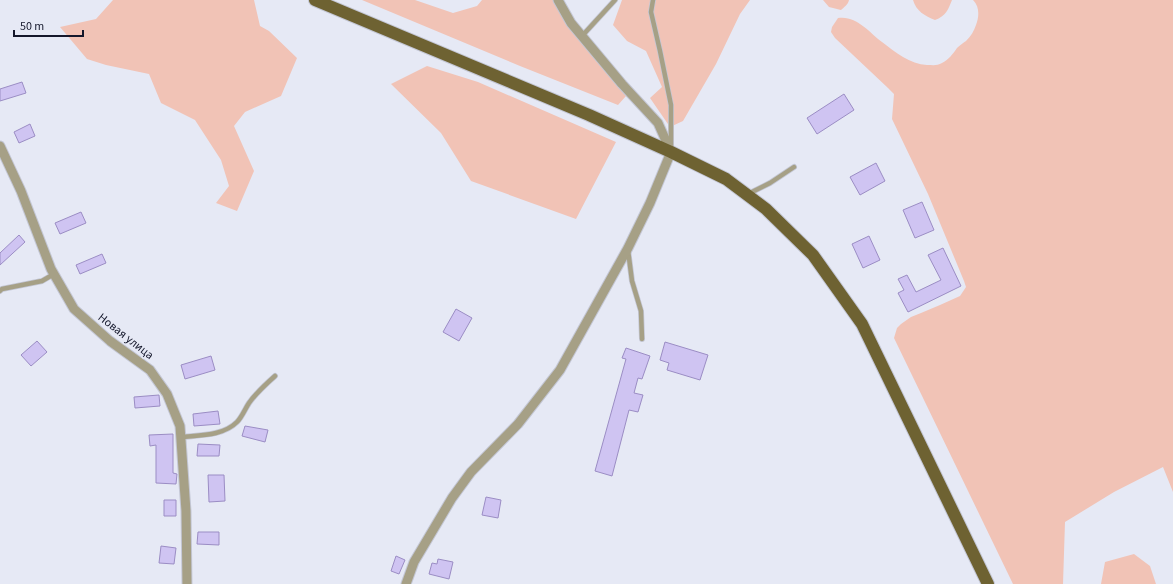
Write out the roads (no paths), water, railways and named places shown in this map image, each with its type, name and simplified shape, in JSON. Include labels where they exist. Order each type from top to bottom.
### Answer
[{"type":"main road","points":[[315,0],[589,115],[671,152],[726,179],[766,209],[813,255],[862,324],[988,584]]},
{"type":"street","points":[[406,584],[414,562],[452,498],[471,472],[518,424],[560,370],[628,248],[650,203],[671,152],[658,123],[622,84],[571,23],[558,0]]},
{"type":"street","name":"Новая улица","points":[[0,146],[21,191],[54,274],[74,310],[110,341],[150,370],[167,394],[180,426],[186,511],[187,584]]},
{"type":"lane","points":[[582,36],[615,0]]},
{"type":"lane","points":[[653,0],[651,12],[671,105],[671,152]]},
{"type":"lane","points":[[747,194],[770,183],[794,167]]},
{"type":"lane","points":[[628,248],[632,281],[641,312],[642,339]]},
{"type":"lane","points":[[0,291],[2,289],[42,281],[54,274]]},
{"type":"lane","points":[[181,437],[207,435],[225,430],[238,421],[249,403],[265,384],[275,376]]}]
